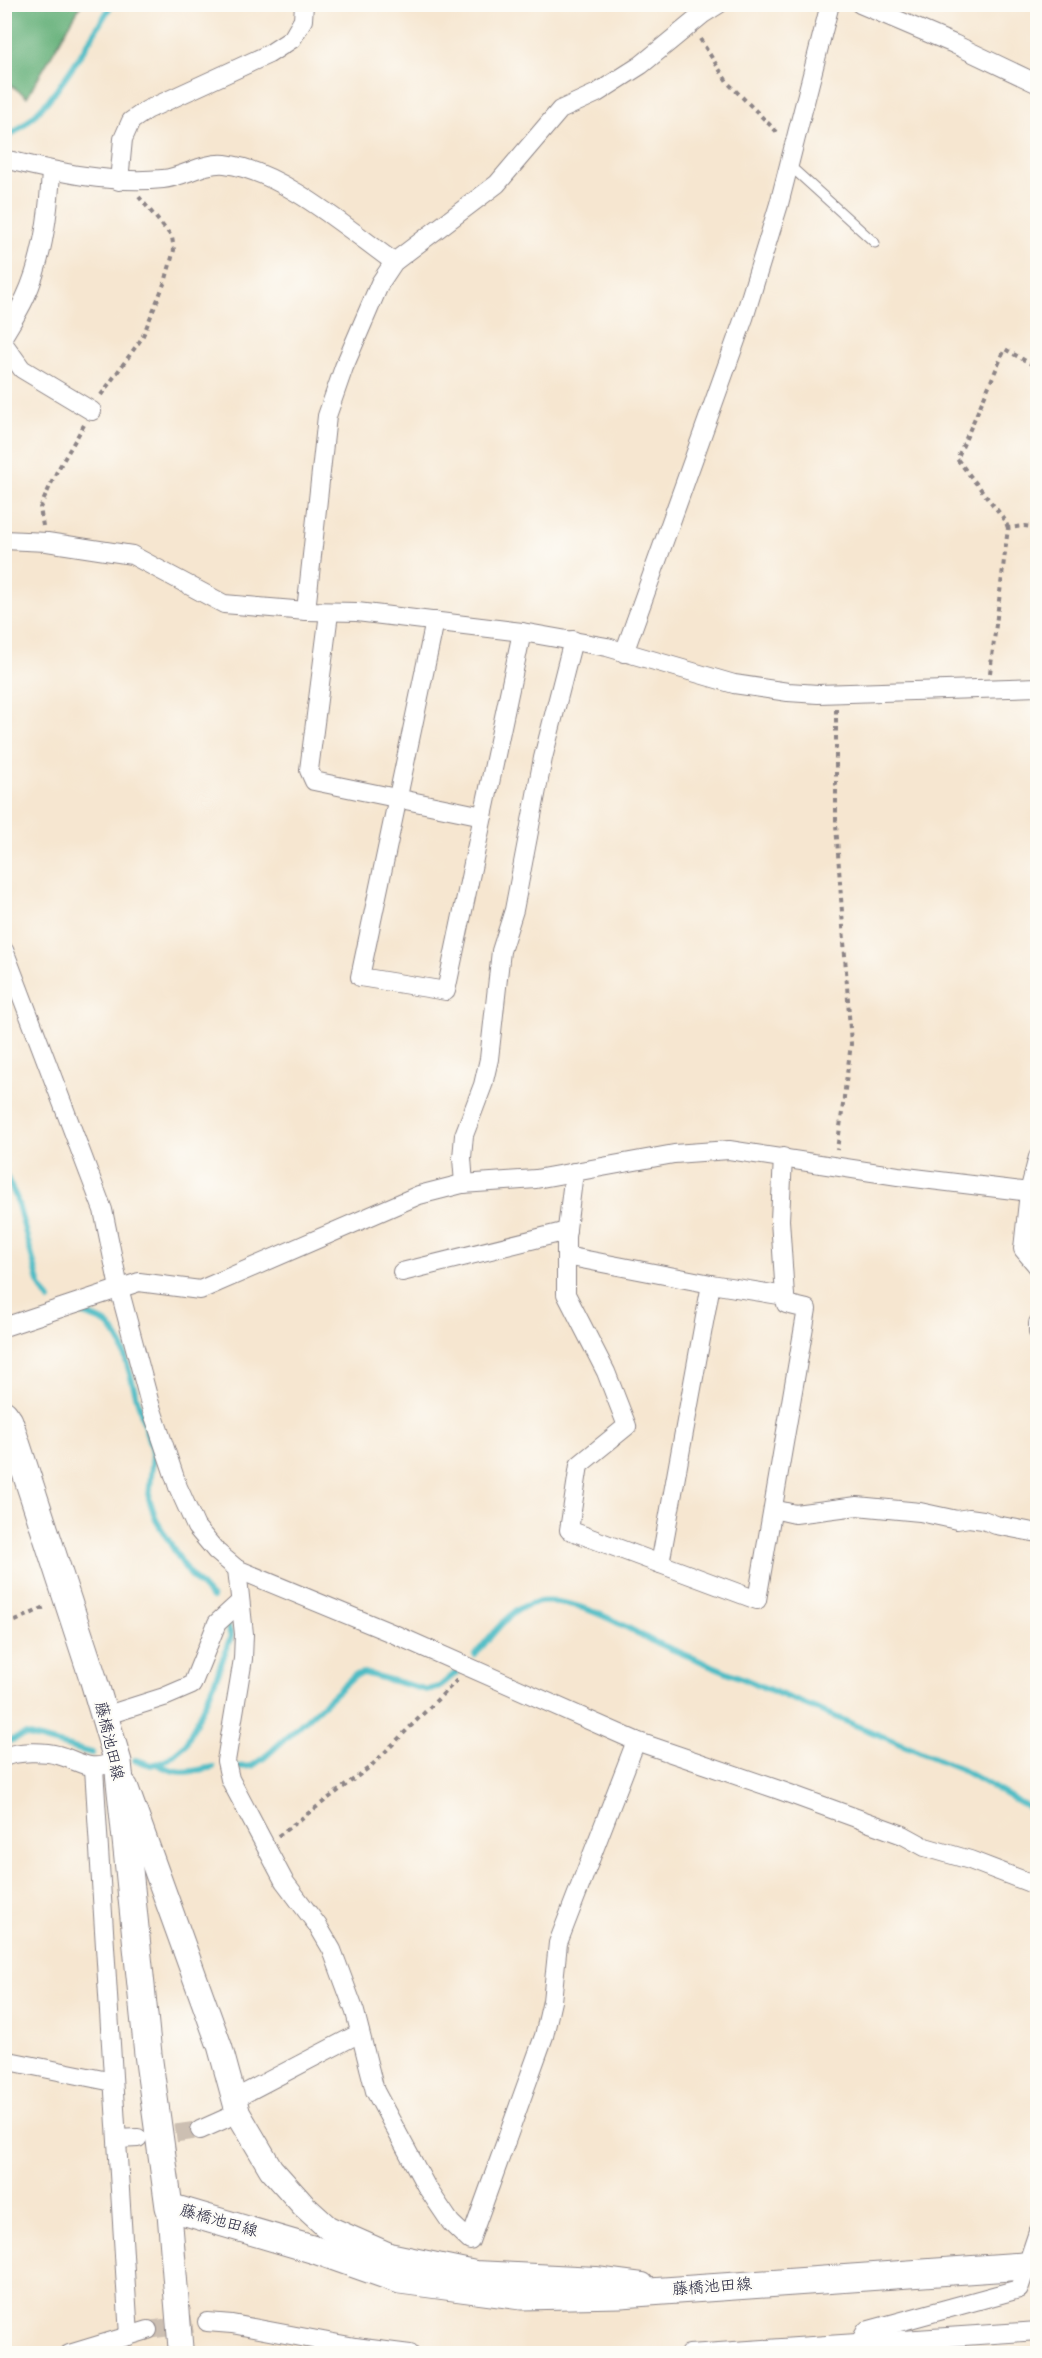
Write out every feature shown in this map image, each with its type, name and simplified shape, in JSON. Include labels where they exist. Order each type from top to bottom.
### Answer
[{"type":"main road","name":"藤橋池田線","points":[[4,1414],[9,1421],[67,1596],[104,1716],[106,1765],[169,2207],[315,2250],[400,2280],[521,2296],[621,2294],[1032,2265]]},
{"type":"street","points":[[125,180],[123,139],[131,121],[147,110],[269,54],[292,39],[303,20],[304,4]]},
{"type":"street","points":[[306,611],[327,416],[344,367],[380,283],[394,262],[497,184],[560,110],[597,93],[641,65],[718,4]]},
{"type":"street","points":[[624,653],[744,318],[789,165],[830,4]]},
{"type":"street","points":[[860,4],[954,44],[1038,84]]},
{"type":"street","points":[[4,159],[51,171],[125,180],[176,177],[210,164],[246,168],[309,200],[394,262]]},
{"type":"street","points":[[4,335],[26,297],[39,253],[49,203],[51,171]]},
{"type":"street","points":[[4,344],[22,369],[92,411]]},
{"type":"street","points":[[4,540],[47,542],[132,555],[224,604],[329,613],[357,612],[522,632],[573,640],[734,684],[788,692],[988,690],[1038,687]]},
{"type":"street","points":[[329,613],[309,770],[314,781],[483,816]]},
{"type":"street","points":[[435,621],[360,977],[446,991],[522,632]]},
{"type":"street","points":[[464,1184],[462,1158],[464,1135],[483,1085],[489,1059],[501,951],[514,910],[543,758],[573,640]]},
{"type":"street","points":[[4,950],[103,1210],[119,1288],[150,1404],[178,1487],[195,1527],[216,1551],[237,1569],[394,1634],[636,1741],[782,1791],[903,1835],[925,1847],[970,1860],[1038,1886]]},
{"type":"street","points":[[4,1327],[139,1282],[200,1290],[419,1195],[464,1184],[536,1179],[685,1153],[729,1150],[898,1176],[1033,1192]]},
{"type":"street","points":[[574,1172],[567,1231],[566,1294],[606,1372],[627,1426],[579,1465],[569,1530],[757,1600],[807,1309],[786,1304],[780,1220],[783,1157]]},
{"type":"street","points":[[1038,1157],[1023,1250],[1038,1267]]},
{"type":"street","points":[[402,1272],[567,1231]]},
{"type":"street","points":[[566,1256],[785,1296]]},
{"type":"street","points":[[660,1564],[711,1284]]},
{"type":"street","points":[[1038,1323],[1038,1332]]},
{"type":"street","points":[[773,1509],[795,1514],[857,1506],[920,1512],[957,1520],[969,1518],[983,1520],[996,1525],[1038,1533]]},
{"type":"street","points":[[237,1569],[244,1634],[243,1659],[226,1761],[230,1779],[284,1881],[318,1926],[332,1950],[355,2012],[375,2091],[426,2186],[451,2223],[470,2241]]},
{"type":"street","points":[[104,1716],[164,1697],[192,1685],[217,1623],[240,1602]]},
{"type":"street","points":[[464,2271],[470,2241],[544,2036],[552,2001],[558,1943],[636,1741]]},
{"type":"street","points":[[4,1757],[12,1754],[56,1754],[106,1765]]},
{"type":"street","points":[[106,1765],[113,2082],[129,2336]]},
{"type":"street","points":[[106,1765],[220,2047],[236,2106],[271,2169],[328,2228],[389,2255],[475,2273],[596,2279],[672,2290]]},
{"type":"street","points":[[200,2130],[236,2106],[360,2033]]},
{"type":"street","points":[[4,2060],[113,2082]]},
{"type":"street","points":[[117,2139],[138,2138]]},
{"type":"street","points":[[169,2207],[181,2354]]},
{"type":"street","points":[[860,2342],[866,2331],[1019,2289],[1032,2265],[1038,2232]]},
{"type":"street","points":[[207,2322],[232,2324],[355,2348],[410,2354]]},
{"type":"street","points":[[69,2354],[148,2330]]},
{"type":"street","points":[[689,2354],[1038,2331]]},
{"type":"lane","points":[[789,165],[875,243]]},
{"type":"path","points":[[690,24],[728,83],[785,140],[794,144]]},
{"type":"path","points":[[47,542],[40,508],[56,473],[104,390],[142,338],[166,279],[174,250],[172,237],[125,180]]},
{"type":"path","points":[[988,690],[1008,528],[1005,520],[957,459],[1005,349],[1038,368]]},
{"type":"path","points":[[1008,528],[1024,526],[1038,528]]},
{"type":"path","points":[[835,1166],[851,1044],[836,824],[836,693]]},
{"type":"path","points":[[7,1625],[67,1596]]},
{"type":"path","points":[[264,1844],[287,1830],[370,1767],[450,1686],[471,1669]]},
{"type":"green space","points":[[5,4],[81,5],[27,97],[5,81]]},
{"type":"waterway","points":[[4,139],[21,127],[52,96],[78,60],[112,4]]},
{"type":"waterway","points":[[4,1172],[16,1197],[40,1286],[49,1300]]},
{"type":"waterway","points":[[80,1313],[96,1318],[110,1327],[122,1346],[153,1454],[149,1498],[156,1520],[187,1571],[212,1598]]},
{"type":"waterway","points":[[475,1655],[504,1621],[525,1606],[539,1602],[573,1605],[590,1610],[652,1641],[959,1768],[1038,1813]]},
{"type":"waterway","points":[[135,1760],[152,1765],[167,1760],[186,1744],[215,1681],[231,1636],[228,1627]]},
{"type":"waterway","points":[[236,1767],[252,1766],[265,1757],[355,1675],[364,1673],[427,1690],[439,1687],[458,1671]]},
{"type":"waterway","points":[[4,1743],[25,1735],[92,1753]]},
{"type":"waterway","points":[[157,1764],[178,1772],[213,1767]]},
{"type":"tunnel","points":[[149,2137],[200,2130]]},
{"type":"tunnel","points":[[148,2330],[207,2322]]}]
